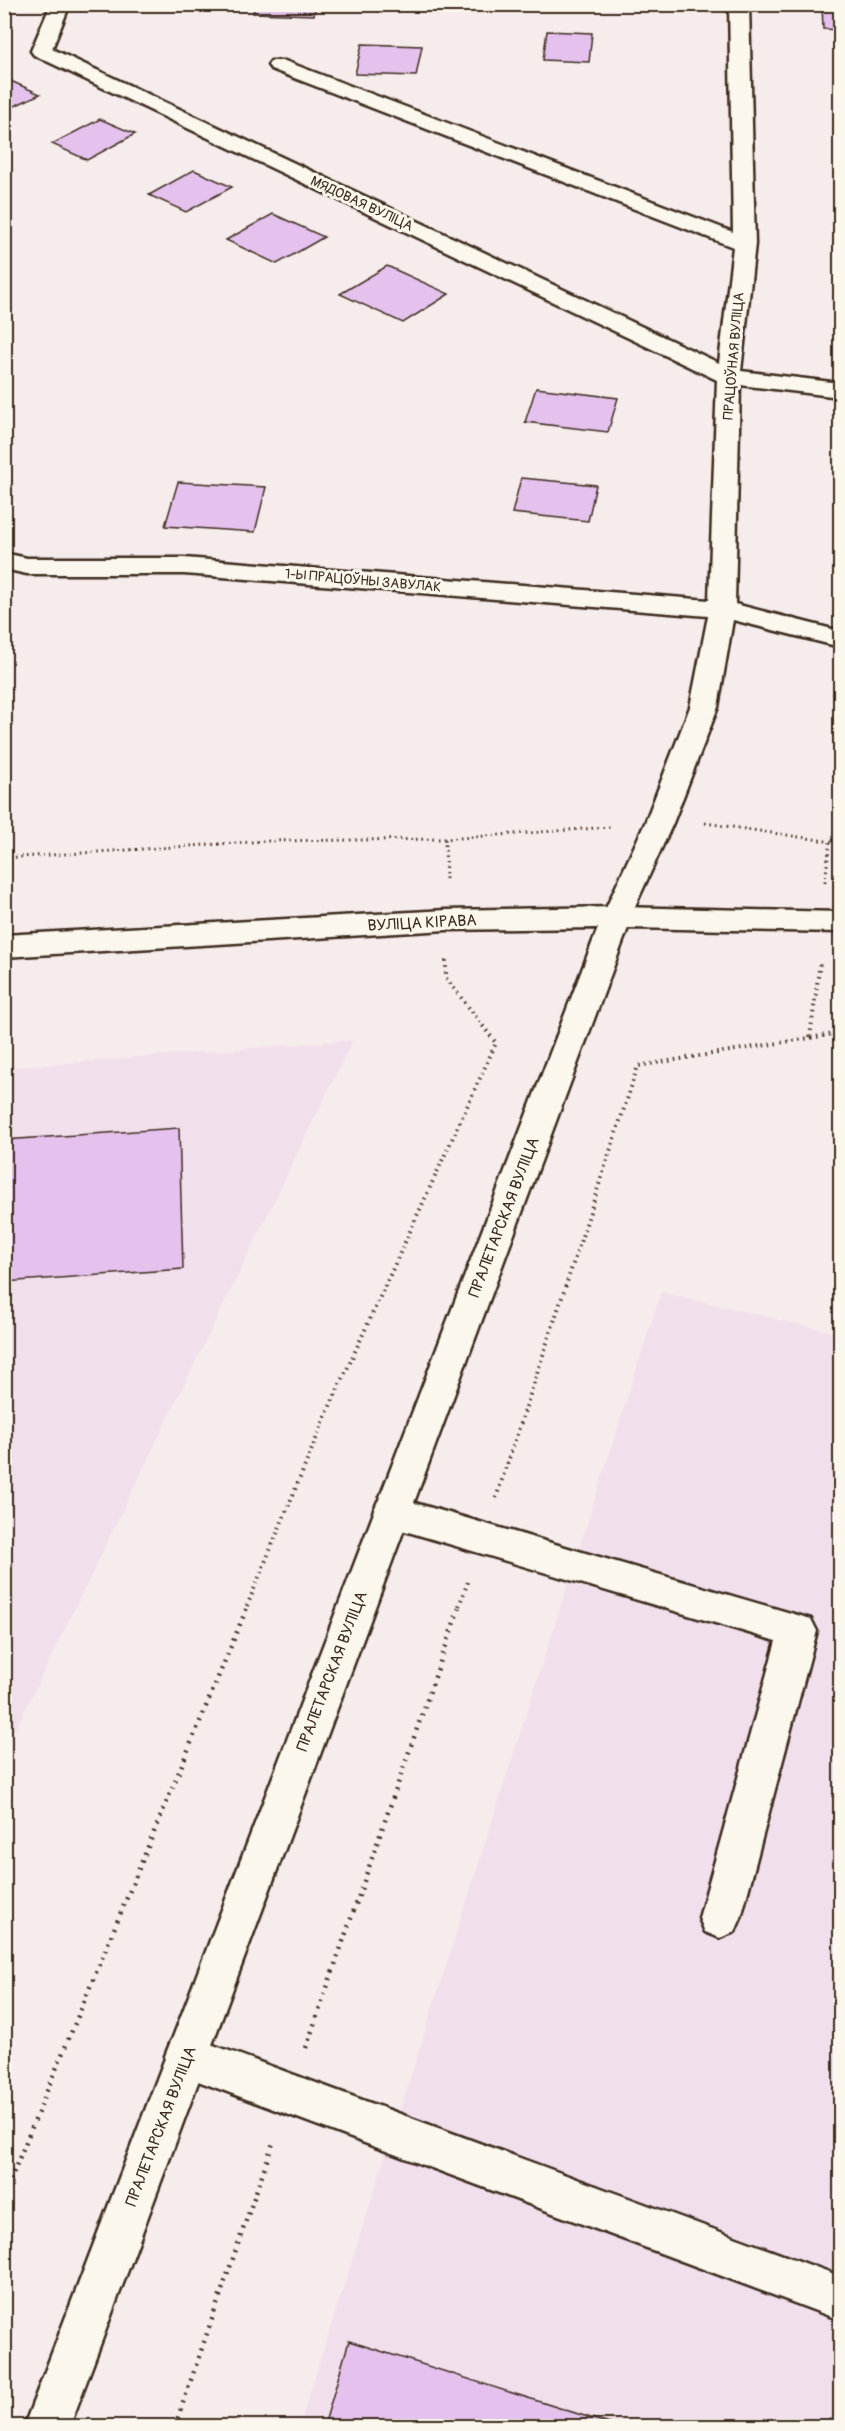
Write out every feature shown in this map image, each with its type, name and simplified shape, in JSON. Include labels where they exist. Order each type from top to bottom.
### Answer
[{"type":"street","name":"МЯДОВАЯ ВУЛІЦА","points":[[61,4],[41,51],[729,376]]},
{"type":"street","name":"ПРАЦОЎНАЯ ВУЛІЦА","points":[[659,823],[704,707],[722,609],[729,376],[744,244],[739,4]]},
{"type":"street","points":[[278,65],[744,244]]},
{"type":"street","points":[[729,376],[840,390]]},
{"type":"street","name":"1-Ы ПРАЦОЎНЫ ЗАВУЛАК","points":[[4,561],[27,566],[184,566],[722,609],[840,639]]},
{"type":"street","name":"ПРАЛЕТАРСКАЯ ВУЛІЦА","points":[[47,2427],[616,916],[659,823]]},
{"type":"street","name":"ВУЛІЦА КІРАВА","points":[[4,946],[446,920],[616,916],[840,922]]},
{"type":"street","points":[[392,1512],[798,1631],[720,1918]]},
{"type":"street","points":[[186,2056],[840,2298]]},
{"type":"path","points":[[4,858],[267,841],[445,839],[659,823],[720,824],[840,843]]},
{"type":"path","points":[[826,875],[830,841]]},
{"type":"path","points":[[810,1038],[819,963]]},
{"type":"path","points":[[4,2195],[326,1415],[496,1043],[446,978]]},
{"type":"path","points":[[175,2427],[483,1539],[638,1066],[840,1033]]},
{"type":"shaded area","points":[[353,1040],[5,1751],[5,1068]]},
{"type":"shaded area","points":[[661,1292],[840,1334],[840,2426],[299,2426]]},
{"type":"building","points":[[255,4],[316,4],[314,15],[253,13]]},
{"type":"building","points":[[822,5],[840,6],[840,30],[823,29]]},
{"type":"building","points":[[547,31],[592,33],[589,62],[543,60]]},
{"type":"building","points":[[362,44],[422,46],[416,76],[355,74]]},
{"type":"building","points":[[4,78],[40,94],[4,111]]},
{"type":"building","points":[[100,119],[135,134],[87,160],[52,144]]},
{"type":"building","points":[[194,170],[232,187],[186,212],[149,195]]},
{"type":"building","points":[[273,214],[324,237],[277,264],[226,240]]},
{"type":"building","points":[[387,266],[449,294],[403,323],[340,294]]},
{"type":"building","points":[[536,388],[618,398],[608,432],[525,422]]},
{"type":"building","points":[[521,478],[596,485],[588,521],[512,513]]},
{"type":"building","points":[[178,482],[266,487],[255,532],[165,526]]},
{"type":"building","points":[[179,1128],[183,1269],[4,1282],[4,1140]]},
{"type":"building","points":[[349,2341],[616,2426],[324,2426]]}]
